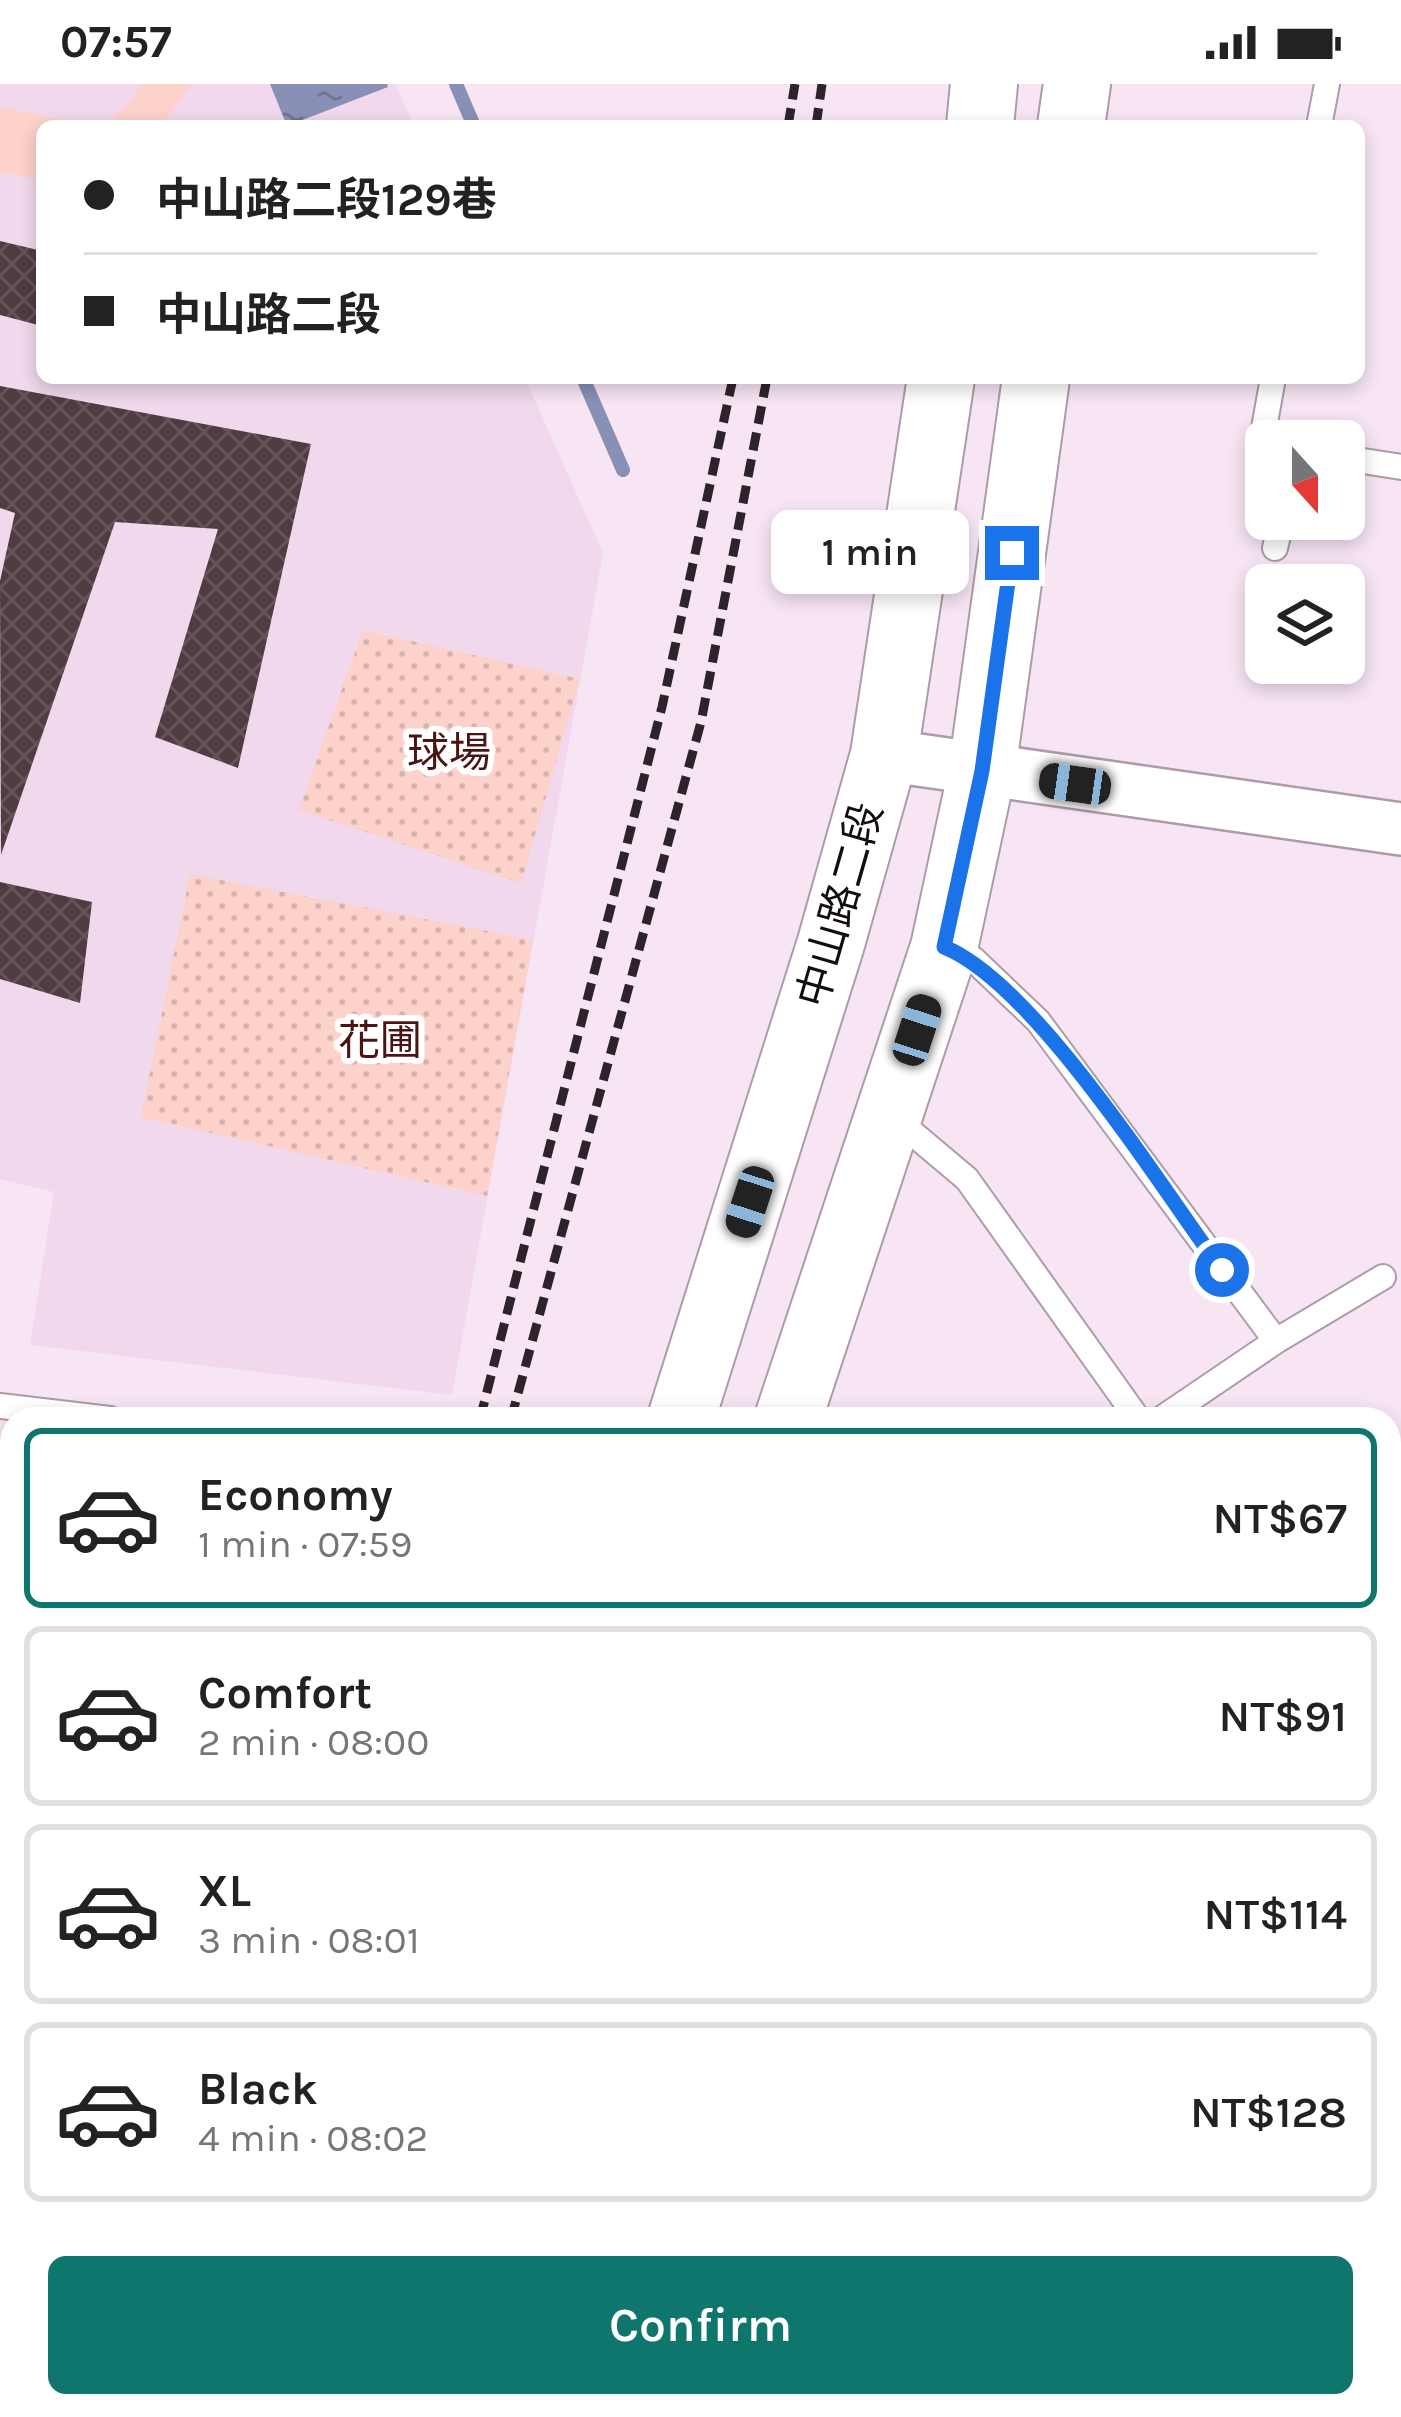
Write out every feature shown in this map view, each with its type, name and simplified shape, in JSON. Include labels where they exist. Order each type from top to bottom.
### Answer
[{"type":"main road","points":[[981,120],[984,84]]},
{"type":"main road","points":[[1072,120],[1077,84]]},
{"type":"main road","name":"中山路二段","points":[[686,1407],[831,943],[884,755],[940,384]]},
{"type":"main road","points":[[792,1407],[944,947],[982,771],[1035,384]]},
{"type":"street","points":[[884,755],[1401,829]]},
{"type":"lane","points":[[1320,120],[1327,84]]},
{"type":"lane","points":[[1265,420],[1272,384]]},
{"type":"lane","points":[[1365,461],[1401,467]]},
{"type":"lane","points":[[1275,548],[1277,540]]},
{"type":"lane","points":[[944,947],[973,959],[1038,1021],[1276,1341]]},
{"type":"lane","points":[[889,1114],[968,1179],[1130,1407]]},
{"type":"lane","points":[[1179,1407],[1383,1277]]},
{"type":"shaded area","points":[[0,84],[396,84],[411,120],[36,120],[36,384],[528,384],[603,553],[452,1395],[30,1345],[54,1192],[0,1179]]},
{"type":"green space","points":[[142,84],[192,84],[165,120],[108,120]]},
{"type":"green space","points":[[0,107],[66,120],[36,120],[36,179],[0,172]]},
{"type":"green space","name":"球場","points":[[363,630],[580,679],[521,883],[299,810]]},
{"type":"green space","name":"花圃","points":[[190,874],[533,940],[487,1196],[141,1117]]},
{"type":"water","points":[[270,84],[387,84],[303,120],[285,120]]},
{"type":"building","points":[[0,241],[36,250],[36,324],[0,315]]},
{"type":"building","points":[[0,386],[311,444],[238,768],[155,737],[218,529],[115,522],[1,855],[0,581],[15,513],[0,508]]},
{"type":"building","points":[[0,882],[92,902],[80,1003],[0,979]]},
{"type":"waterway","points":[[456,84],[471,120]]},
{"type":"waterway","points":[[586,384],[623,470]]},
{"type":"railway","points":[[789,120],[795,84]]},
{"type":"railway","points":[[817,120],[822,84]]},
{"type":"railway","points":[[483,1407],[662,707],[732,384]]},
{"type":"railway","points":[[514,1407],[701,722],[766,384]]},
{"type":"route","points":[[1012,553],[982,771],[944,947],[973,959],[1038,1021],[1222,1270]]}]
